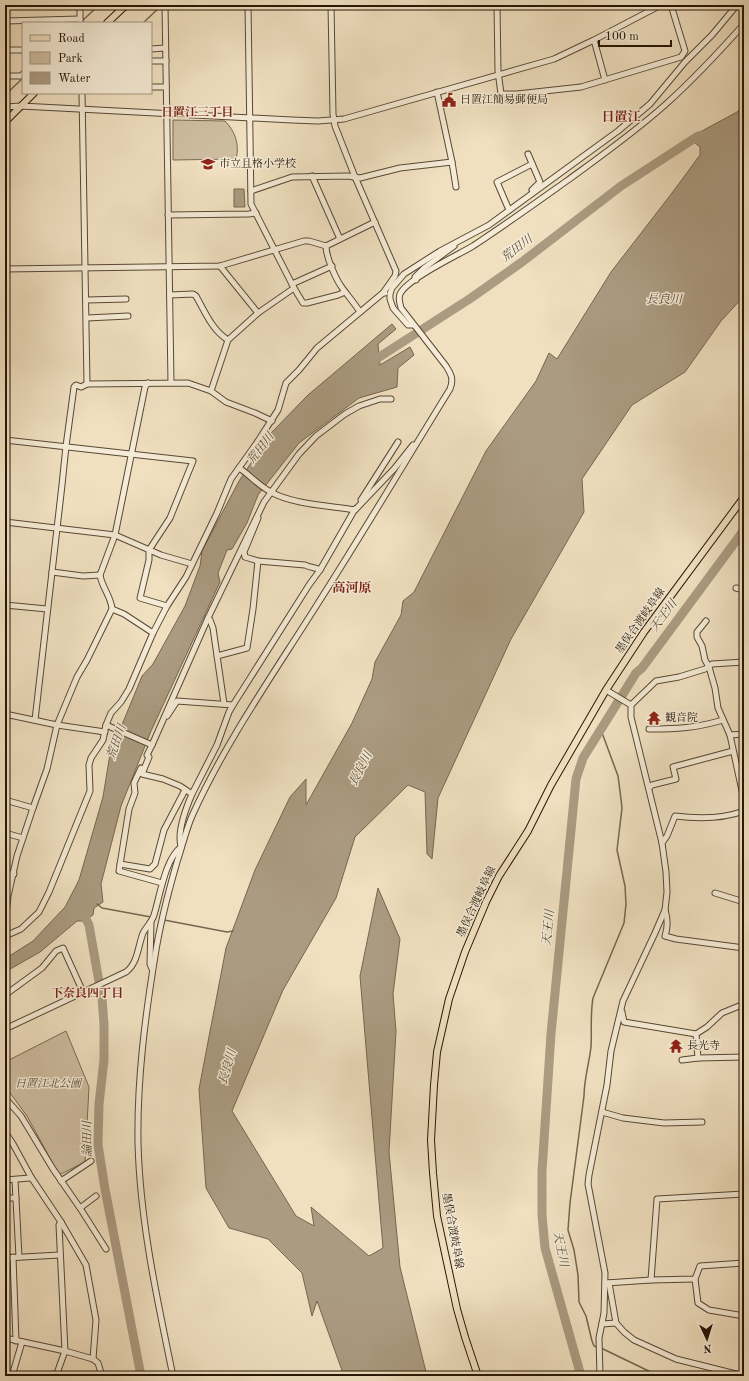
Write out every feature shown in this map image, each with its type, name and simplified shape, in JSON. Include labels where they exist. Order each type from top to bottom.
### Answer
[{"type":"main road","points":[[108,22],[126,5]]},
{"type":"main road","points":[[5,122],[33,94]]},
{"type":"main road","name":"墨俣合渡岐阜線","points":[[478,1376],[457,1309],[437,1216],[433,1173],[431,1140],[437,1052],[449,999],[486,902],[499,876],[528,831],[551,785],[606,690],[644,632],[744,497]]},
{"type":"street","points":[[5,14],[7,5]]},
{"type":"street","points":[[5,21],[80,21],[80,5]]},
{"type":"street","points":[[165,5],[171,383]]},
{"type":"street","points":[[248,5],[251,204],[293,286],[304,303],[346,292]]},
{"type":"street","points":[[5,936],[31,921],[39,912],[49,892],[90,791],[89,765],[91,758],[103,740],[111,713],[121,702],[129,689],[153,634],[167,606],[186,577],[217,513],[231,479],[240,469],[278,410],[286,383],[317,348],[383,293],[395,276],[396,271],[355,177],[334,120],[331,5]]},
{"type":"street","points":[[497,5],[498,75],[501,94],[517,94],[581,87],[681,58],[685,51],[671,5]]},
{"type":"street","points":[[5,106],[292,120],[344,119],[554,59],[661,5]]},
{"type":"street","points":[[413,325],[408,325],[393,308],[390,299],[392,288],[410,269],[489,225],[618,131],[650,104],[685,62],[712,35],[737,5]]},
{"type":"street","points":[[173,1376],[145,1226],[138,1141],[140,1080],[146,1016],[159,933],[181,847],[191,818],[232,738],[338,571],[418,442],[453,382],[446,366],[401,308],[399,300],[401,293],[406,287],[416,280],[490,234],[624,139],[691,81],[744,24]]},
{"type":"street","points":[[594,40],[605,80]]},
{"type":"street","points":[[152,49],[166,48]]},
{"type":"street","points":[[5,50],[22,50]]},
{"type":"street","points":[[152,61],[166,61]]},
{"type":"street","points":[[5,76],[22,75]]},
{"type":"street","points":[[152,87],[166,87]]},
{"type":"street","points":[[437,92],[456,188]]},
{"type":"street","points":[[82,94],[87,384]]},
{"type":"street","points":[[528,154],[540,182],[528,196]]},
{"type":"street","points":[[251,191],[292,177],[312,176],[360,178],[400,168],[452,162]]},
{"type":"street","points":[[509,210],[497,182],[532,164]]},
{"type":"street","points":[[312,176],[340,239]]},
{"type":"street","points":[[168,215],[256,213]]},
{"type":"street","points":[[5,269],[220,266],[309,241],[326,246],[375,222]]},
{"type":"street","points":[[416,280],[415,277],[424,268],[458,244],[461,240]]},
{"type":"street","points":[[326,246],[338,280],[360,312]]},
{"type":"street","points":[[220,266],[258,313]]},
{"type":"street","points":[[211,392],[228,340],[258,313],[293,286],[332,266]]},
{"type":"street","points":[[383,293],[390,294]]},
{"type":"street","points":[[170,295],[193,294],[196,296],[213,326],[220,335],[228,340]]},
{"type":"street","points":[[86,300],[126,299]]},
{"type":"street","points":[[87,318],[128,316]]},
{"type":"street","points":[[5,922],[8,896],[23,838],[47,769],[57,726],[77,677],[112,609],[112,602],[101,582],[100,575],[115,534],[145,387],[148,383]]},
{"type":"street","points":[[35,720],[56,528],[74,387],[80,387],[87,384],[188,383],[211,392],[226,402],[272,421]]},
{"type":"street","points":[[162,883],[119,871],[129,809],[135,793],[134,783],[147,755],[150,744],[208,618],[269,491],[298,454],[316,436],[345,414],[359,406],[380,399],[391,398]]},
{"type":"street","points":[[5,440],[193,461],[174,510],[149,550],[149,560],[140,598],[167,606]]},
{"type":"street","points":[[181,847],[179,840],[187,807],[217,745],[229,712],[320,570],[355,510],[398,442]]},
{"type":"street","points":[[355,510],[418,442]]},
{"type":"street","points":[[240,469],[269,491],[286,498],[313,504],[355,510]]},
{"type":"street","points":[[258,513],[257,524],[244,552],[245,557],[258,561],[306,565],[320,570]]},
{"type":"street","points":[[5,522],[115,534],[161,555],[192,564]]},
{"type":"street","points":[[217,656],[247,648],[258,561]]},
{"type":"street","points":[[52,572],[83,576],[100,575]]},
{"type":"street","points":[[736,588],[744,590]]},
{"type":"street","points":[[5,605],[47,609]]},
{"type":"street","points":[[112,609],[124,614],[153,634]]},
{"type":"street","points":[[208,618],[213,628],[224,704]]},
{"type":"street","points":[[706,621],[697,632],[696,637],[702,646],[705,660],[709,666],[715,688],[718,708],[730,735],[744,800]]},
{"type":"street","points":[[629,704],[656,681],[679,676],[712,664],[744,662]]},
{"type":"street","points":[[606,690],[629,704],[662,843],[667,892],[665,910],[629,988],[622,1007],[611,1051],[602,1112],[591,1161],[588,1184],[607,1283],[616,1323],[634,1340],[676,1359],[744,1376]]},
{"type":"street","points":[[163,717],[167,716],[178,701],[233,705]]},
{"type":"street","points":[[5,714],[57,726],[105,732]]},
{"type":"street","points":[[649,729],[681,729],[704,726],[723,720]]},
{"type":"street","points":[[108,726],[150,744]]},
{"type":"street","points":[[730,735],[744,734]]},
{"type":"street","points":[[648,788],[652,785],[676,779],[674,766],[734,751]]},
{"type":"street","points":[[147,755],[149,757],[142,774],[163,779],[180,786],[192,794]]},
{"type":"street","points":[[120,864],[150,869],[155,864],[164,830],[185,790]]},
{"type":"street","points":[[5,800],[33,808]]},
{"type":"street","points":[[662,843],[667,836],[675,816],[706,818],[744,812]]},
{"type":"street","points":[[5,833],[23,838]]},
{"type":"street","points":[[153,970],[150,964],[151,922],[162,883],[175,852],[181,847]]},
{"type":"street","points":[[5,873],[14,874]]},
{"type":"street","points":[[715,892],[744,902]]},
{"type":"street","points":[[665,910],[668,928],[665,936],[744,948]]},
{"type":"street","points":[[5,1029],[132,968],[144,932],[151,922]]},
{"type":"street","points":[[5,995],[42,968],[56,951],[63,948],[86,991]]},
{"type":"street","points":[[622,1007],[624,1022],[696,1034],[707,1027],[722,1013],[744,1004]]},
{"type":"street","points":[[696,1034],[698,1058]]},
{"type":"street","points":[[682,1060],[698,1058],[744,1057]]},
{"type":"street","points":[[5,1098],[21,1116],[61,1181],[106,1249]]},
{"type":"street","points":[[602,1112],[623,1118],[664,1123],[702,1122]]},
{"type":"street","points":[[5,1132],[31,1177],[61,1222],[88,1269],[96,1320],[94,1359]]},
{"type":"street","points":[[61,1181],[91,1161]]},
{"type":"street","points":[[5,1180],[31,1177]]},
{"type":"street","points":[[12,1376],[19,1341],[15,1180]]},
{"type":"street","points":[[651,1280],[657,1199],[744,1194]]},
{"type":"street","points":[[80,1208],[96,1196]]},
{"type":"street","points":[[5,1198],[16,1198]]},
{"type":"street","points":[[56,1376],[65,1351],[59,1225],[61,1222]]},
{"type":"street","points":[[5,1258],[60,1255]]},
{"type":"street","points":[[744,1263],[700,1266],[695,1279],[698,1304],[709,1310],[744,1316]]},
{"type":"street","points":[[607,1283],[695,1279]]},
{"type":"street","points":[[600,1376],[599,1351],[607,1283]]},
{"type":"street","points":[[602,1324],[616,1323]]},
{"type":"street","points":[[5,1338],[94,1359],[98,1363],[102,1376]]},
{"type":"green space","points":[[173,120],[225,121],[232,129],[236,138],[236,159],[173,160]]},
{"type":"green space","name":"日置江北公園","points":[[66,1031],[89,1087],[85,1162],[59,1175],[27,1116],[5,1086],[5,1062]]},
{"type":"water","name":"長良川","points":[[744,105],[744,296],[721,321],[685,372],[632,405],[582,479],[584,512],[511,639],[438,798],[432,859],[427,854],[425,792],[408,785],[355,837],[336,898],[283,990],[232,1111],[296,1216],[314,1226],[311,1207],[369,1256],[383,1248],[360,976],[378,888],[400,939],[393,994],[396,1031],[389,1152],[400,1267],[427,1376],[344,1376],[317,1301],[312,1316],[302,1273],[268,1239],[229,1228],[206,1188],[199,1089],[226,948],[255,870],[290,797],[306,779],[306,805],[352,723],[372,679],[375,662],[401,615],[403,601],[414,592],[486,451],[536,381],[549,353],[557,359],[611,272],[700,155],[700,147],[689,138],[737,112]]},
{"type":"water","points":[[234,189],[244,189],[245,207],[234,207]]},
{"type":"water","points":[[392,324],[396,329],[378,344],[380,365],[410,347],[414,355],[398,368],[397,387],[359,398],[299,443],[258,495],[247,523],[232,549],[227,550],[218,573],[220,582],[151,731],[121,806],[101,884],[103,902],[94,908],[93,915],[84,921],[77,921],[40,952],[5,972],[5,958],[33,941],[65,907],[79,880],[103,797],[110,754],[142,676],[153,664],[185,606],[200,566],[202,551],[239,481],[271,433],[308,395]]},
{"type":"waterway","points":[[81,22],[99,5]]},
{"type":"waterway","points":[[144,22],[162,5]]},
{"type":"waterway","points":[[5,95],[22,79]]},
{"type":"waterway","name":"荒田川","points":[[370,363],[471,298],[522,262],[621,186],[698,136],[702,135]]},
{"type":"waterway","name":"天王川","points":[[581,1376],[545,1248],[542,1215],[542,1171],[551,1034],[576,779],[583,758],[636,673],[642,668],[744,530]]},
{"type":"waterway","points":[[597,1347],[594,1346],[586,1316],[579,1302],[578,1275],[574,1250],[568,1230],[570,1203],[591,1047],[593,998],[624,923],[626,904],[625,886],[617,850],[622,808],[618,776],[601,730]]},
{"type":"waterway","points":[[97,904],[102,908],[151,917]]},
{"type":"waterway","name":"論田川","points":[[81,909],[89,925],[102,999],[104,1024],[104,1060],[99,1104],[98,1145],[141,1376]]},
{"type":"waterway","points":[[164,920],[227,932],[233,931]]},
{"type":"waterway","points":[[601,1348],[659,1376]]},
{"type":"place","name":"日置江簡易郵便局","points":[[449,100]]},
{"type":"place","name":"市立且格小学校","points":[[208,164]]},
{"type":"place","name":"観音院","points":[[654,718]]},
{"type":"place","name":"長光寺","points":[[676,1046]]},
{"type":"district","name":"日置江三丁目","points":[[197,113]]},
{"type":"district","name":"日置江","points":[[621,117]]},
{"type":"district","name":"高河原","points":[[352,588]]},
{"type":"district","name":"下奈良四丁目","points":[[87,994]]}]
